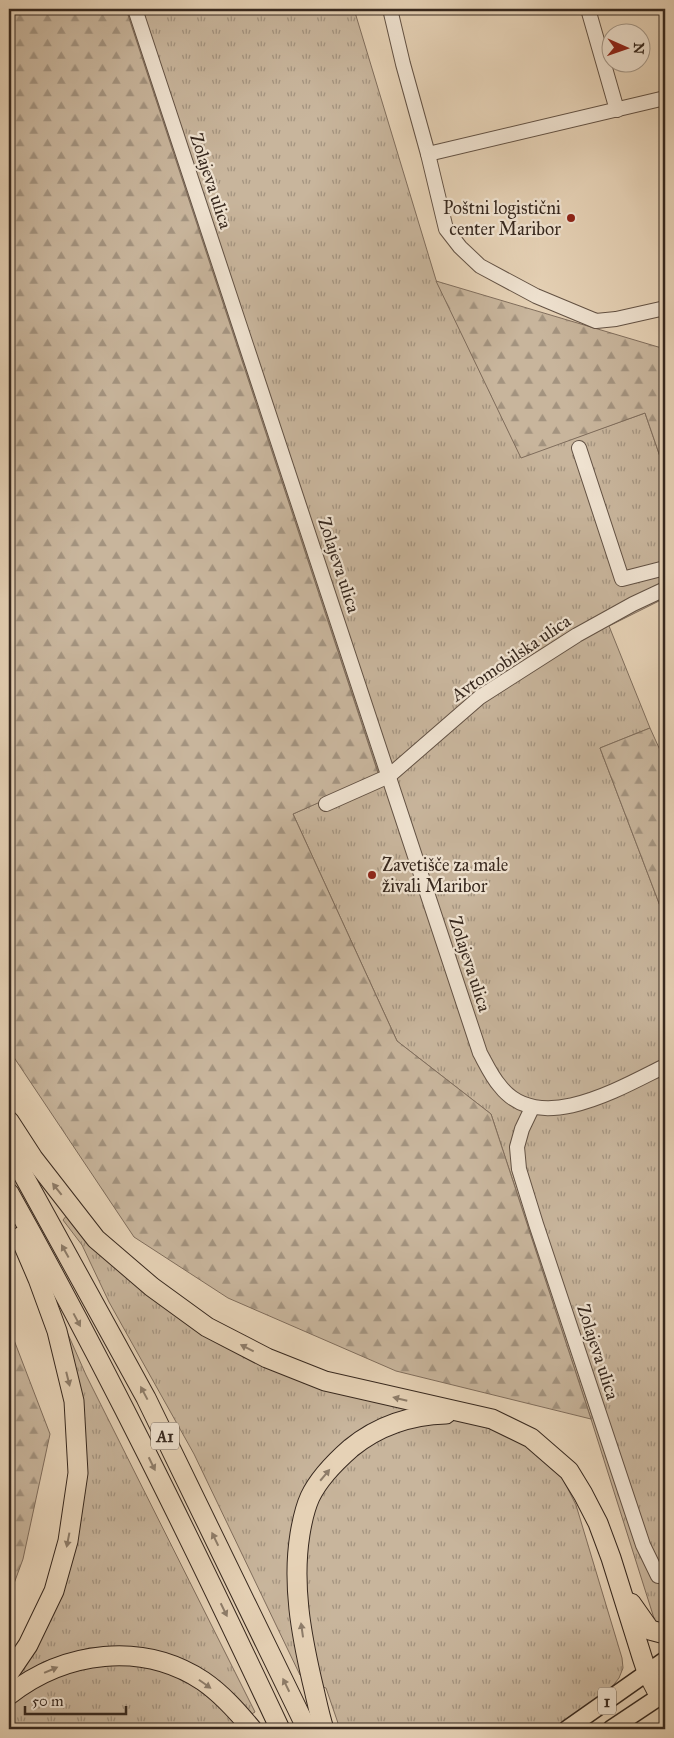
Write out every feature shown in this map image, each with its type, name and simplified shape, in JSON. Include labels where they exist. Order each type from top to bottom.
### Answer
[{"type":"highway","points":[[9,1121],[33,1158],[96,1239],[152,1287],[207,1327],[268,1358],[325,1381],[492,1419],[532,1438],[569,1472],[598,1523],[619,1582],[647,1672],[663,1695]]},
{"type":"highway","name":"A1","points":[[9,1149],[146,1398],[307,1729]]},
{"type":"highway","points":[[9,1673],[28,1645],[54,1591],[68,1541],[78,1473],[74,1401],[57,1332],[38,1279],[14,1225],[11,1196]]},
{"type":"highway","name":"A1","points":[[11,1196],[122,1404],[224,1609],[280,1729]]},
{"type":"highway","points":[[324,1729],[305,1648],[298,1602],[297,1557],[302,1524],[309,1498],[321,1479],[336,1461],[380,1428],[411,1417],[465,1413]]},
{"type":"highway","points":[[619,1582],[637,1613],[650,1630],[665,1634]]},
{"type":"highway","points":[[9,1695],[50,1670],[101,1656],[132,1656],[172,1665],[202,1681],[230,1702],[252,1729]]},
{"type":"main road","name":"1","points":[[567,1729],[665,1660]]},
{"type":"main road","name":"1","points":[[611,1729],[663,1695]]},
{"type":"street","points":[[390,9],[446,229],[460,247],[480,266],[536,296],[596,321],[616,319],[665,308]]},
{"type":"street","points":[[588,9],[618,110]]},
{"type":"street","name":"Zolajeva ulica","points":[[140,11],[480,1053],[500,1087],[516,1100],[532,1108],[522,1129],[517,1147],[519,1168],[640,1536],[658,1576]]},
{"type":"street","points":[[428,154],[665,98]]},
{"type":"street","points":[[579,448],[622,579],[665,568]]},
{"type":"street","name":"Avtomobilska ulica","points":[[326,804],[389,776],[480,697],[577,635],[633,604],[665,589]]},
{"type":"street","points":[[532,1108],[558,1108],[577,1104],[617,1089],[665,1066]]},
{"type":"green space","points":[[9,9],[126,9],[379,776],[293,814],[397,1041],[491,1114],[591,1419],[396,1371],[228,1298],[134,1237],[9,1050]]},
{"type":"green space","points":[[126,9],[354,9],[436,280],[521,457],[645,413],[665,471],[665,598],[609,626],[650,728],[600,748],[665,919],[665,1653],[491,1114],[397,1041],[293,814],[379,775]]},
{"type":"green space","points":[[436,281],[665,349],[665,471],[645,413],[521,458]]},
{"type":"green space","points":[[650,728],[665,761],[665,919],[600,748]]},
{"type":"green space","points":[[67,1215],[167,1309],[423,1411],[309,1483],[300,1675],[194,1454],[109,1302],[82,1245],[63,1220]]},
{"type":"green space","points":[[60,1316],[86,1375],[255,1712],[250,1715],[127,1648],[89,1648],[43,1662],[11,1683],[50,1613],[69,1563],[82,1511],[83,1467]]},
{"type":"green space","points":[[9,1327],[50,1434],[23,1559],[9,1597]]},
{"type":"green space","points":[[430,1419],[462,1420],[506,1434],[536,1452],[563,1479],[576,1505],[622,1658],[623,1668],[619,1678],[611,1688],[554,1729],[340,1729],[326,1688],[320,1686],[307,1618],[303,1565],[310,1520],[325,1483],[382,1432]]},
{"type":"green space","points":[[127,1662],[161,1668],[182,1678],[216,1704],[243,1729],[9,1729],[9,1710],[20,1697],[48,1678],[83,1665]]},
{"type":"place","name":"Poštni logistični center Maribor","points":[[571,218]]},
{"type":"place","name":"Zavetišče za male živali Maribor","points":[[372,875]]}]
